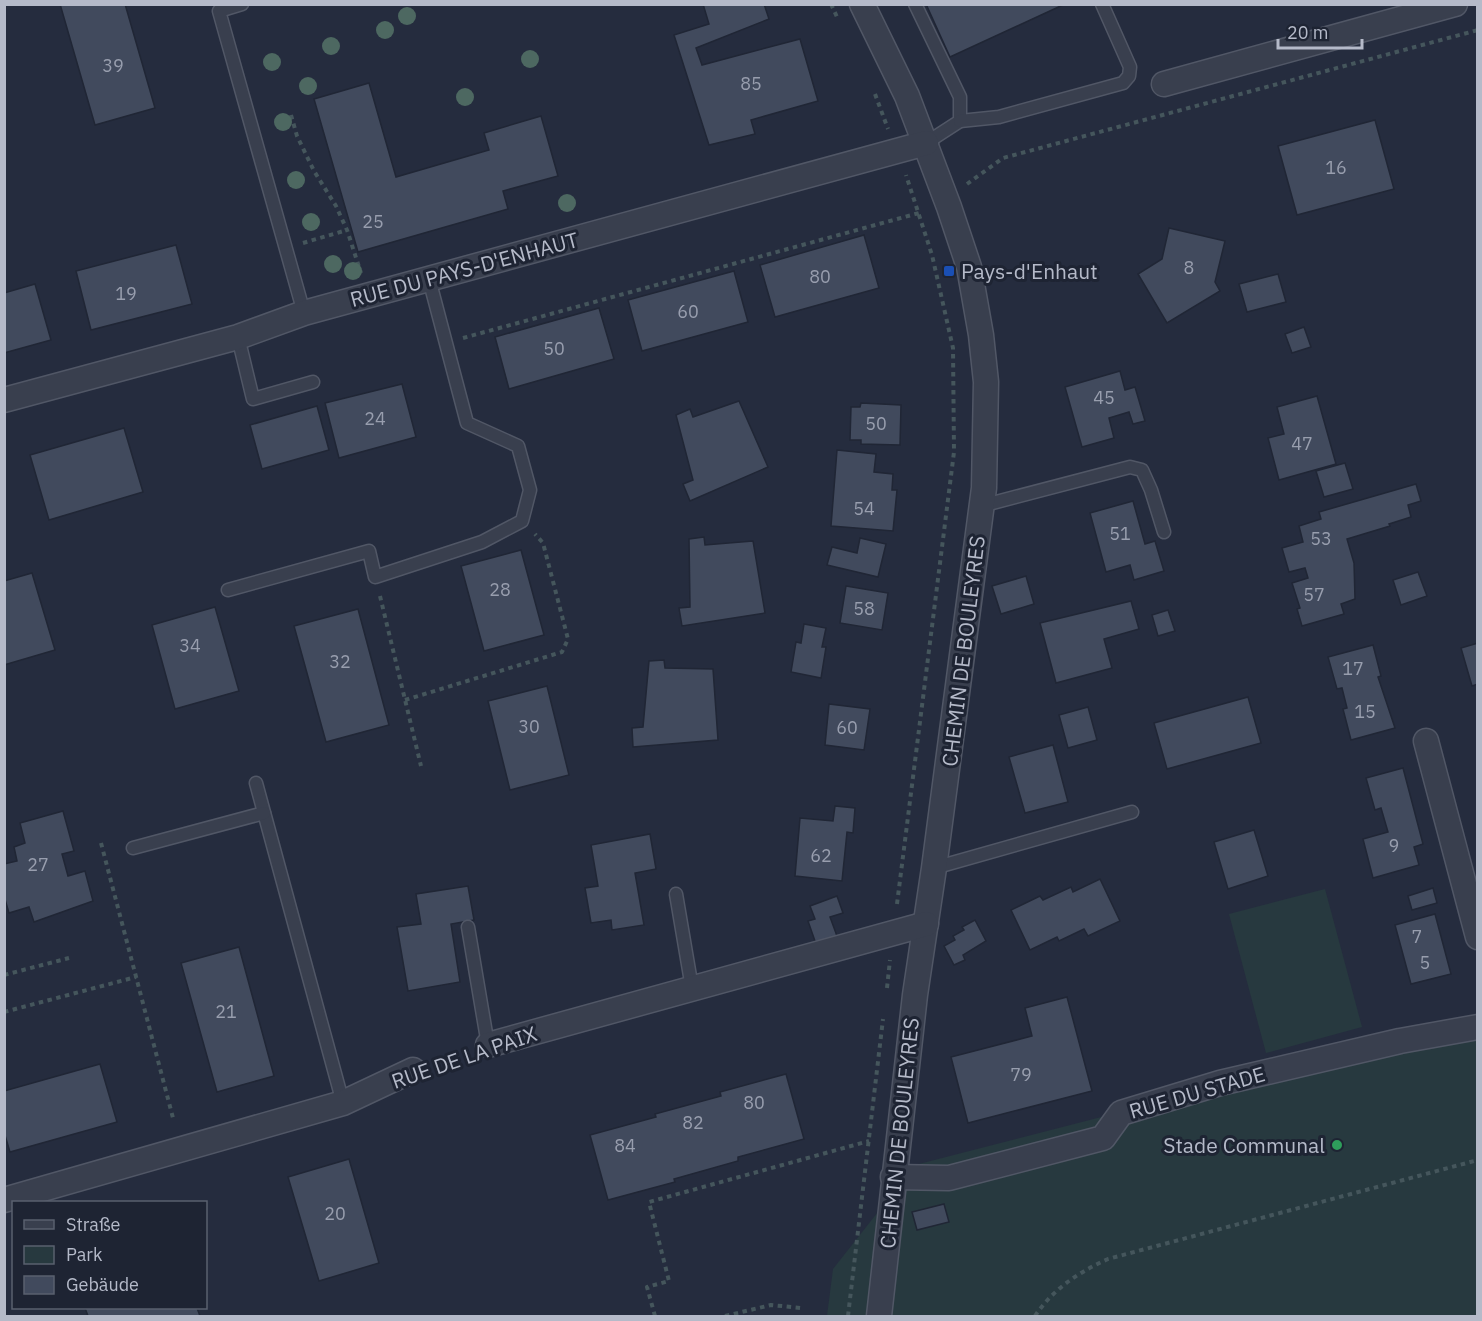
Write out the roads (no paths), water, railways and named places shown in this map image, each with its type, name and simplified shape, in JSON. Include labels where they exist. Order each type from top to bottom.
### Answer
[{"type":"street","name":"CHEMIN DE BOULEYRES","points":[[862,4],[908,96],[969,267],[986,382],[984,488],[934,868],[915,994],[879,1317]]},
{"type":"street","points":[[1164,84],[1455,4]]},
{"type":"street","name":"RUE DU PAYS-D'ENHAUT","points":[[4,400],[238,337],[304,313],[926,143]]},
{"type":"street","points":[[1426,741],[1478,937]]},
{"type":"street","name":"RUE DE LA PAIX","points":[[488,1045],[926,924]]},
{"type":"street","name":"RUE DU STADE","points":[[893,1177],[949,1178],[1103,1138],[1120,1113],[1220,1083],[1400,1041],[1478,1027]]},
{"type":"street","name":"RUE DE LA PAIX","points":[[4,1200],[343,1102],[413,1070]]},
{"type":"lane","points":[[242,4],[219,11],[304,313]]},
{"type":"lane","points":[[915,4],[960,97],[960,121]]},
{"type":"lane","points":[[926,143],[960,121],[999,117],[1123,83],[1129,76],[1130,67],[1102,4]]},
{"type":"lane","points":[[228,590],[369,551],[375,578],[482,542],[522,521],[530,490],[518,446],[467,423],[429,279]]},
{"type":"lane","points":[[238,337],[253,399],[314,382]]},
{"type":"lane","points":[[981,506],[1130,467],[1142,471],[1151,490],[1164,532]]},
{"type":"lane","points":[[256,783],[343,1102]]},
{"type":"lane","points":[[934,868],[1132,812]]},
{"type":"lane","points":[[133,848],[264,813]]},
{"type":"lane","points":[[676,894],[692,988]]},
{"type":"lane","points":[[468,927],[488,1045]]},
{"type":"place","name":"Pays-d'Enhaut","points":[[949,271]]},
{"type":"place","name":"Stade Communal","points":[[1337,1145]]}]
